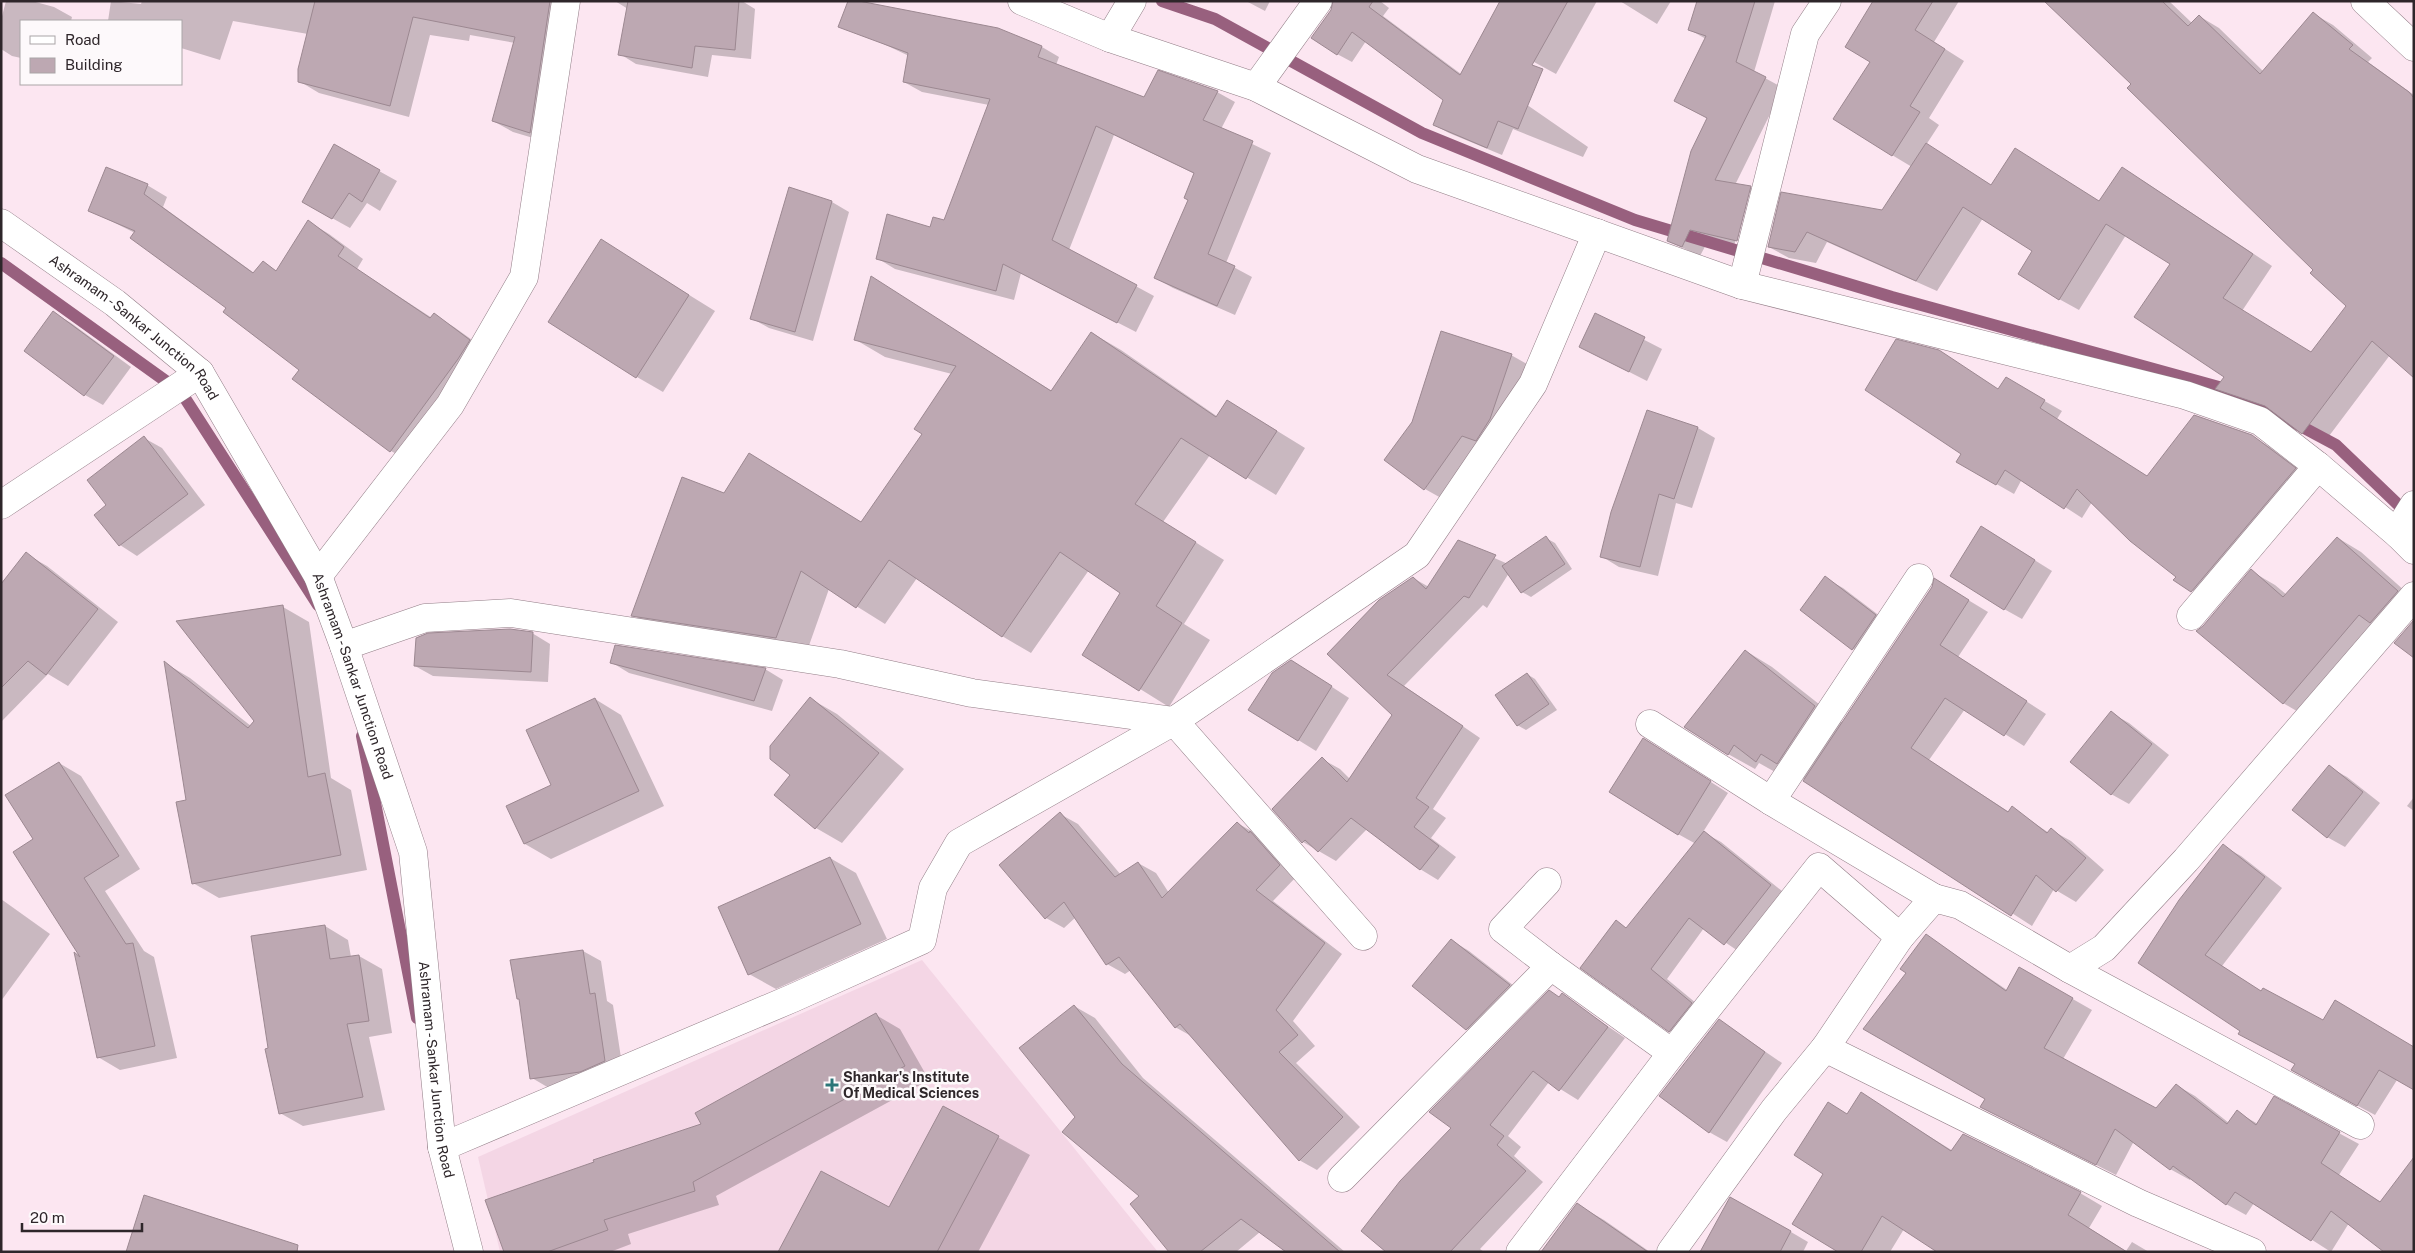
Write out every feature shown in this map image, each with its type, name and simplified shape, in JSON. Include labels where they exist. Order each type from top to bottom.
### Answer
[{"type":"street","points":[[318,576],[450,405],[524,277],[566,1]]},
{"type":"street","points":[[1022,1],[1110,38],[1263,77],[1418,169],[1742,285],[2185,395],[2260,421],[2318,466],[2407,528]]},
{"type":"street","points":[[1263,77],[1318,1]]},
{"type":"street","points":[[1742,285],[1805,34],[1827,1]]},
{"type":"street","points":[[2365,1],[2414,47]]},
{"type":"street","points":[[1110,38],[1131,4]]},
{"type":"street","name":"Ashramam - Sankar Junction Road","points":[[1,223],[115,303],[200,373],[318,576],[344,646],[412,852],[442,1147],[469,1252]]},
{"type":"street","points":[[442,1147],[793,998],[922,940],[933,888],[959,843],[1174,721],[1417,555],[1532,384],[1597,233]]},
{"type":"street","points":[[1,505],[200,373]]},
{"type":"street","points":[[2190,616],[2318,466]]},
{"type":"street","points":[[1771,801],[1919,578]]},
{"type":"street","points":[[2070,969],[2104,948],[2186,860],[2414,596]]},
{"type":"street","points":[[344,646],[424,618],[511,613],[840,664],[972,693],[1174,721],[1363,936]]},
{"type":"street","points":[[1650,724],[1771,801],[1934,898],[1960,905],[2070,969],[2360,1124]]},
{"type":"street","points":[[1520,1252],[1672,1053],[1819,867],[1900,937]]},
{"type":"street","points":[[1547,882],[1503,928],[1550,966],[1672,1053]]},
{"type":"street","points":[[1672,1252],[1774,1110],[1825,1048],[1900,937],[1934,898]]},
{"type":"street","points":[[1342,1178],[1550,966]]},
{"type":"street","points":[[1825,1048],[2138,1203],[2252,1252]]},
{"type":"shaded area","name":"Shankar's Institute Of Medical Sciences","points":[[922,960],[1158,1252],[500,1252],[478,1157]]},
{"type":"building","points":[[315,1],[550,1],[530,133],[492,121],[515,37],[413,17],[390,106],[298,82],[298,69]]},
{"type":"building","points":[[628,1],[739,1],[735,50],[695,46],[692,68],[618,55]]},
{"type":"building","points":[[848,1],[859,1],[998,28],[1042,46],[1038,57],[1144,97],[1158,70],[1218,91],[1203,120],[1253,141],[1208,254],[1235,266],[1217,306],[1154,278],[1188,200],[1184,198],[1194,173],[1096,126],[1052,240],[1137,285],[1117,323],[1003,264],[996,291],[876,259],[887,214],[930,227],[933,217],[944,220],[990,99],[903,82],[908,53],[838,27]]},
{"type":"building","points":[[1333,1],[1373,1],[1369,7],[1460,75],[1500,1],[1568,1],[1532,65],[1543,69],[1518,129],[1498,121],[1487,148],[1433,125],[1443,100],[1352,32],[1337,55],[1311,38],[1331,10]]},
{"type":"building","points":[[1697,1],[1755,1],[1736,62],[1766,77],[1715,180],[1751,186],[1737,241],[1690,230],[1682,247],[1667,241],[1691,151],[1707,118],[1674,101],[1706,36],[1688,30]]},
{"type":"building","points":[[1873,1],[1933,1],[1915,30],[1945,49],[1910,106],[1920,112],[1892,156],[1833,119],[1870,62],[1845,47]]},
{"type":"building","points":[[2044,1],[2162,1],[2188,26],[2199,15],[2260,74],[2313,12],[2353,45],[2349,49],[2409,92],[2414,98],[2414,378],[2372,341],[2302,434],[2265,406],[2215,389],[2224,377],[2134,317],[2170,264],[2106,224],[2059,300],[2018,274],[2032,251],[1963,207],[1916,281],[1807,232],[1795,252],[1768,247],[1781,192],[1882,210],[1926,143],[1991,185],[2015,148],[2099,201],[2122,167],[2253,254],[2223,298],[2311,352],[2346,306],[2310,273],[2313,270],[2127,88],[2131,84]]},
{"type":"building","points":[[334,144],[380,170],[362,202],[349,193],[332,219],[302,202]]},
{"type":"building","points":[[106,167],[148,184],[144,194],[253,273],[263,261],[276,271],[308,220],[344,247],[338,256],[430,318],[434,313],[470,340],[390,452],[292,379],[299,370],[223,312],[226,308],[130,238],[135,231],[88,211]]},
{"type":"building","points":[[789,187],[832,201],[795,332],[750,319]]},
{"type":"building","points":[[601,239],[689,295],[636,378],[548,322]]},
{"type":"building","points":[[871,276],[1051,391],[1091,332],[1216,417],[1227,400],[1277,431],[1246,479],[1181,438],[1135,504],[1196,542],[1156,606],[1182,623],[1139,691],[1082,655],[1120,593],[1060,552],[1002,637],[889,560],[856,608],[801,571],[776,638],[631,616],[682,477],[724,493],[749,453],[861,522],[922,434],[914,429],[956,366],[854,340]]},
{"type":"building","points":[[53,311],[114,356],[84,396],[24,351]]},
{"type":"building","points":[[1595,313],[1645,337],[1629,372],[1579,347]]},
{"type":"building","points":[[1441,331],[1512,354],[1490,419],[1476,441],[1462,436],[1424,490],[1384,460],[1412,422]]},
{"type":"building","points":[[1896,339],[1939,350],[1998,389],[2006,377],[2045,400],[2040,408],[2147,476],[2194,415],[2252,435],[2296,468],[2191,592],[2173,580],[2176,577],[2130,541],[2077,489],[2064,509],[2005,470],[1996,485],[1956,462],[1961,454],[1865,390]]},
{"type":"building","points":[[1647,410],[1698,427],[1674,499],[1659,494],[1640,567],[1600,557],[1611,512]]},
{"type":"building","points":[[144,436],[188,494],[119,546],[94,515],[106,505],[87,480]]},
{"type":"building","points":[[1981,526],[2035,560],[2004,610],[1950,576]]},
{"type":"building","points":[[1546,536],[1565,564],[1521,593],[1502,566]]},
{"type":"building","points":[[2337,537],[2398,591],[2370,623],[2359,615],[2283,704],[2196,631],[2203,626],[2251,569],[2283,597]]},
{"type":"building","points":[[1458,540],[1496,555],[1469,598],[1464,596],[1387,675],[1463,726],[1416,798],[1429,807],[1414,827],[1439,846],[1420,870],[1351,818],[1318,852],[1305,840],[1302,843],[1272,809],[1322,757],[1347,782],[1392,715],[1327,654],[1379,600],[1413,577],[1426,589]]},
{"type":"building","points":[[26,552],[98,609],[46,675],[28,661],[1,688],[1,584]]},
{"type":"building","points":[[1825,576],[1876,615],[1852,650],[1800,610]]},
{"type":"building","points":[[1934,578],[1969,600],[1940,645],[2027,701],[2004,736],[1945,698],[1911,748],[2008,812],[2012,806],[2047,833],[2051,828],[2086,858],[2056,892],[2036,875],[2011,916],[1803,781],[1932,587]]},
{"type":"building","points":[[283,605],[308,777],[325,773],[341,855],[192,884],[176,802],[186,800],[164,661],[248,728],[254,721],[176,621]]},
{"type":"building","points":[[2414,620],[2414,658],[2394,643]]},
{"type":"building","points":[[510,629],[533,632],[531,672],[414,666],[416,638],[428,633]]},
{"type":"building","points":[[615,645],[766,668],[754,701],[610,663]]},
{"type":"building","points":[[1745,650],[1815,706],[1777,764],[1761,754],[1756,762],[1734,745],[1728,755],[1684,727]]},
{"type":"building","points":[[1291,660],[1332,686],[1298,741],[1248,710],[1272,673]]},
{"type":"building","points":[[1527,673],[1549,704],[1517,726],[1495,695]]},
{"type":"building","points":[[810,697],[879,753],[815,829],[774,795],[790,775],[770,759],[770,746]]},
{"type":"building","points":[[595,698],[639,791],[524,844],[506,806],[551,785],[526,730]]},
{"type":"building","points":[[2111,711],[2152,744],[2111,795],[2070,762]]},
{"type":"building","points":[[1643,738],[1711,781],[1678,835],[1609,792]]},
{"type":"building","points":[[59,762],[119,856],[84,878],[126,944],[133,943],[155,1046],[97,1058],[74,952],[80,957],[13,852],[33,839],[5,795]]},
{"type":"building","points":[[2329,765],[2363,792],[2327,838],[2292,810]]},
{"type":"building","points":[[1060,812],[1115,877],[1138,862],[1162,898],[1237,822],[1249,833],[1250,831],[1280,865],[1256,890],[1325,943],[1276,1010],[1298,1035],[1279,1052],[1343,1117],[1299,1161],[1180,1024],[1175,1028],[1119,957],[1106,965],[1064,902],[1045,919],[999,865]]},
{"type":"building","points":[[1704,831],[1771,885],[1724,945],[1689,918],[1651,969],[1692,1003],[1669,1032],[1580,968],[1616,920],[1626,928]]},
{"type":"building","points":[[2223,844],[2265,877],[2205,955],[2261,991],[2263,988],[2323,1020],[2335,1000],[2414,1047],[2414,1090],[2379,1070],[2357,1106],[2291,1070],[2295,1064],[2238,1034],[2240,1031],[2138,963],[2179,900]]},
{"type":"building","points":[[830,857],[861,924],[748,975],[718,907]]},
{"type":"building","points":[[325,925],[330,959],[359,955],[369,1021],[347,1024],[363,1097],[279,1114],[265,1049],[268,1048],[251,936]]},
{"type":"building","points":[[1926,934],[2006,991],[2019,967],[2073,998],[2044,1048],[2156,1108],[2176,1084],[2227,1124],[2237,1110],[2256,1125],[2274,1096],[2340,1132],[2321,1163],[2380,1202],[2414,1157],[2414,1252],[2384,1252],[2331,1211],[2311,1241],[2235,1192],[2226,1205],[2173,1166],[2170,1170],[2115,1129],[2096,1165],[1980,1107],[1985,1099],[1863,1029],[1906,973],[1900,969]]},
{"type":"building","points":[[1451,939],[1510,985],[1466,1030],[1412,986]]},
{"type":"building","points":[[583,950],[590,994],[595,993],[605,1061],[580,1072],[530,1079],[519,999],[517,999],[510,960]]},
{"type":"building","points":[[1549,990],[1559,997],[1562,993],[1608,1027],[1559,1091],[1533,1071],[1490,1125],[1504,1136],[1497,1145],[1526,1171],[1450,1252],[1386,1252],[1361,1231],[1400,1181],[1451,1128],[1429,1112]]},
{"type":"building","points":[[1074,1005],[1122,1064],[1340,1252],[1286,1252],[1241,1219],[1200,1252],[1169,1252],[1130,1204],[1139,1196],[1062,1132],[1075,1117],[1019,1048]]},
{"type":"building","points":[[876,1013],[905,1066],[693,1182],[695,1191],[604,1220],[608,1230],[547,1252],[504,1252],[485,1200],[594,1162],[593,1160],[701,1124],[695,1113]]},
{"type":"building","points":[[1719,1019],[1765,1052],[1709,1133],[1659,1096]]},
{"type":"building","points":[[1861,1092],[1951,1151],[1963,1134],[2081,1192],[2068,1215],[2127,1252],[1937,1252],[1882,1216],[1861,1252],[1838,1252],[1792,1224],[1823,1174],[1794,1155],[1828,1102],[1847,1114]]},
{"type":"building","points":[[943,1106],[999,1136],[937,1252],[778,1252],[821,1171],[889,1207]]},
{"type":"building","points":[[144,1195],[298,1245],[297,1252],[126,1252]]},
{"type":"building","points":[[1730,1197],[1791,1231],[1780,1252],[1700,1252]]},
{"type":"building","points":[[1577,1203],[1648,1252],[1541,1252]]},
{"type":"waterway","points":[[1162,1],[1215,19],[1422,133],[1635,220],[1892,297],[2237,392],[2336,445],[2410,516]]},
{"type":"waterway","points":[[1,263],[181,392],[318,605]]},
{"type":"waterway","points":[[362,736],[417,1018]]},
{"type":"place","name":"Shankar's Institute Of Medical Sciences","points":[[832,1085]]}]
